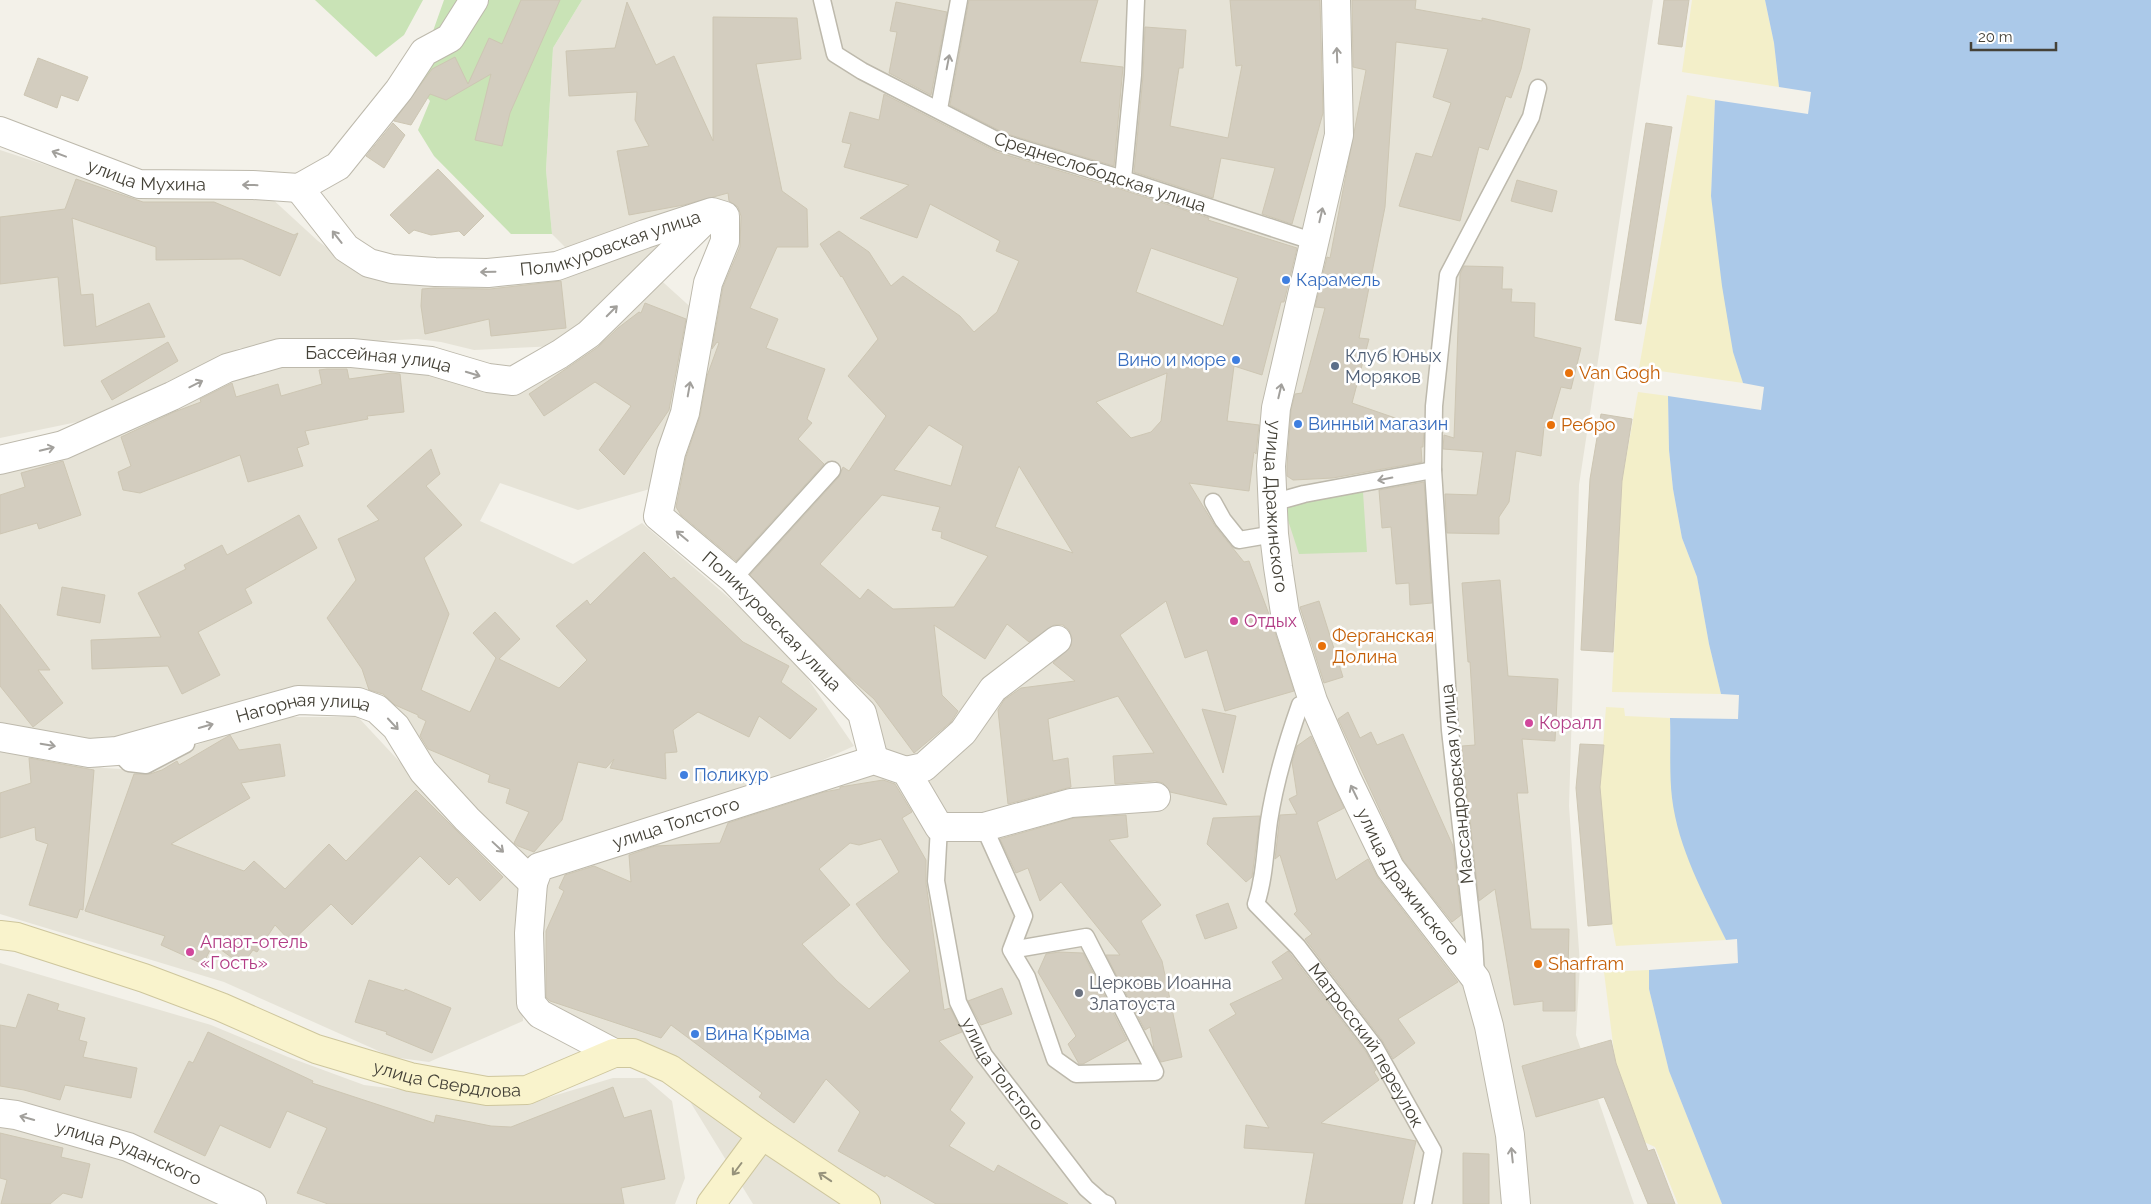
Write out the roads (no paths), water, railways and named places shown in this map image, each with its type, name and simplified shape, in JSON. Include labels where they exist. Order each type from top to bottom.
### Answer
[{"type":"main road","name":"улица Свердлова","points":[[0,935],[17,937],[144,978],[221,1008],[316,1049],[410,1077],[487,1091],[527,1090],[614,1053],[633,1053],[670,1069],[762,1135],[866,1204]]},
{"type":"main road","points":[[711,1204],[762,1135]]},
{"type":"street","points":[[299,188],[338,166],[399,90],[424,52],[450,38],[474,0]]},
{"type":"street","name":"улица Дражинского","points":[[1336,0],[1339,134],[1276,408],[1271,466],[1274,534],[1285,613],[1313,701],[1347,779],[1390,868],[1476,979],[1489,1026],[1510,1135],[1516,1204]]},
{"type":"street","name":"улица Мухина","points":[[0,131],[139,184],[254,185],[299,188]]},
{"type":"street","name":"Поликуровская улица","points":[[299,188],[346,248],[369,263],[392,269],[435,272],[488,273],[558,266],[712,212],[725,216],[725,241],[708,283],[685,413],[671,453],[658,516],[733,579],[862,713],[874,760]]},
{"type":"street","name":"Бассейная улица","points":[[0,460],[63,445],[172,396],[227,368],[280,353],[352,353],[431,361],[488,378],[513,381],[560,354],[589,334],[712,212]]},
{"type":"street","points":[[874,760],[906,771],[924,767],[963,732],[993,689],[1057,640]]},
{"type":"street","name":"Нагорная улица","points":[[0,737],[89,752],[117,751],[298,700],[358,702],[377,709],[396,728],[424,771],[467,819],[533,883]]},
{"type":"street","name":"улица Толстого","points":[[533,883],[538,867],[874,760]]},
{"type":"street","points":[[906,771],[939,827],[984,827],[1071,803],[1156,797]]},
{"type":"street","points":[[533,883],[529,933],[531,1003],[540,1014],[614,1053]]},
{"type":"street","name":"улица Руданского","points":[[0,1113],[16,1115],[128,1147],[252,1204]]},
{"type":"lane","name":"Среднеслободская улица","points":[[822,0],[835,54],[862,71],[1000,142],[1123,179],[1315,242]]},
{"type":"lane","points":[[938,110],[960,0]]},
{"type":"lane","points":[[1123,179],[1133,75],[1136,0]]},
{"type":"lane","name":"Массандровская улица","points":[[1476,979],[1474,942],[1450,730],[1433,470],[1434,406],[1448,275],[1531,117],[1538,88]]},
{"type":"lane","points":[[733,579],[832,470]]},
{"type":"lane","points":[[1272,506],[1279,501],[1304,494],[1433,470]]},
{"type":"lane","points":[[1214,502],[1223,520],[1238,540],[1274,534]]},
{"type":"lane","name":"Матросский переулок","points":[[1313,701],[1300,705],[1285,749],[1270,819],[1263,881],[1256,904],[1298,947],[1374,1046],[1433,1151],[1423,1204]]},
{"type":"lane","points":[[117,751],[129,763],[146,765],[186,744]]},
{"type":"lane","name":"улица Толстого","points":[[939,827],[936,881],[958,1002],[984,1055],[1086,1188],[1107,1204]]},
{"type":"lane","points":[[984,827],[1024,916],[1011,950]]},
{"type":"lane","points":[[1086,937],[1155,1072],[1076,1074],[1055,1059],[1027,977],[1011,950],[1086,937]]},
{"type":"water","points":[[1765,0],[2151,0],[2151,1204],[1722,1204],[1669,1071],[1649,989],[1649,970],[1738,963],[1737,939],[1726,940],[1693,871],[1675,817],[1671,788],[1670,718],[1738,719],[1739,695],[1721,694],[1709,644],[1697,577],[1682,538],[1673,489],[1669,450],[1668,396],[1761,410],[1764,387],[1743,383],[1733,352],[1722,286],[1711,196],[1715,100],[1808,114],[1811,92],[1779,87],[1774,43]]},
{"type":"place","name":"Карамель","points":[[1286,280]]},
{"type":"place","name":"Вино и море","points":[[1236,360]]},
{"type":"place","name":"Клуб Юных Моряков","points":[[1335,366]]},
{"type":"place","name":"Van Gogh","points":[[1569,373]]},
{"type":"place","name":"Винный магазин","points":[[1298,424]]},
{"type":"place","name":"Ребро","points":[[1551,425]]},
{"type":"place","name":"Отдых","points":[[1234,621]]},
{"type":"place","name":"Ферганская Долина","points":[[1322,646]]},
{"type":"place","name":"Коралл","points":[[1529,723]]},
{"type":"place","name":"Поликур","points":[[684,775]]},
{"type":"place","name":"Апарт-отель «Гость»","points":[[190,952]]},
{"type":"place","name":"Sharfram","points":[[1538,964]]},
{"type":"place","name":"Церковь Иоанна Златоуста","points":[[1079,993]]},
{"type":"place","name":"Вина Крыма","points":[[695,1034]]}]
